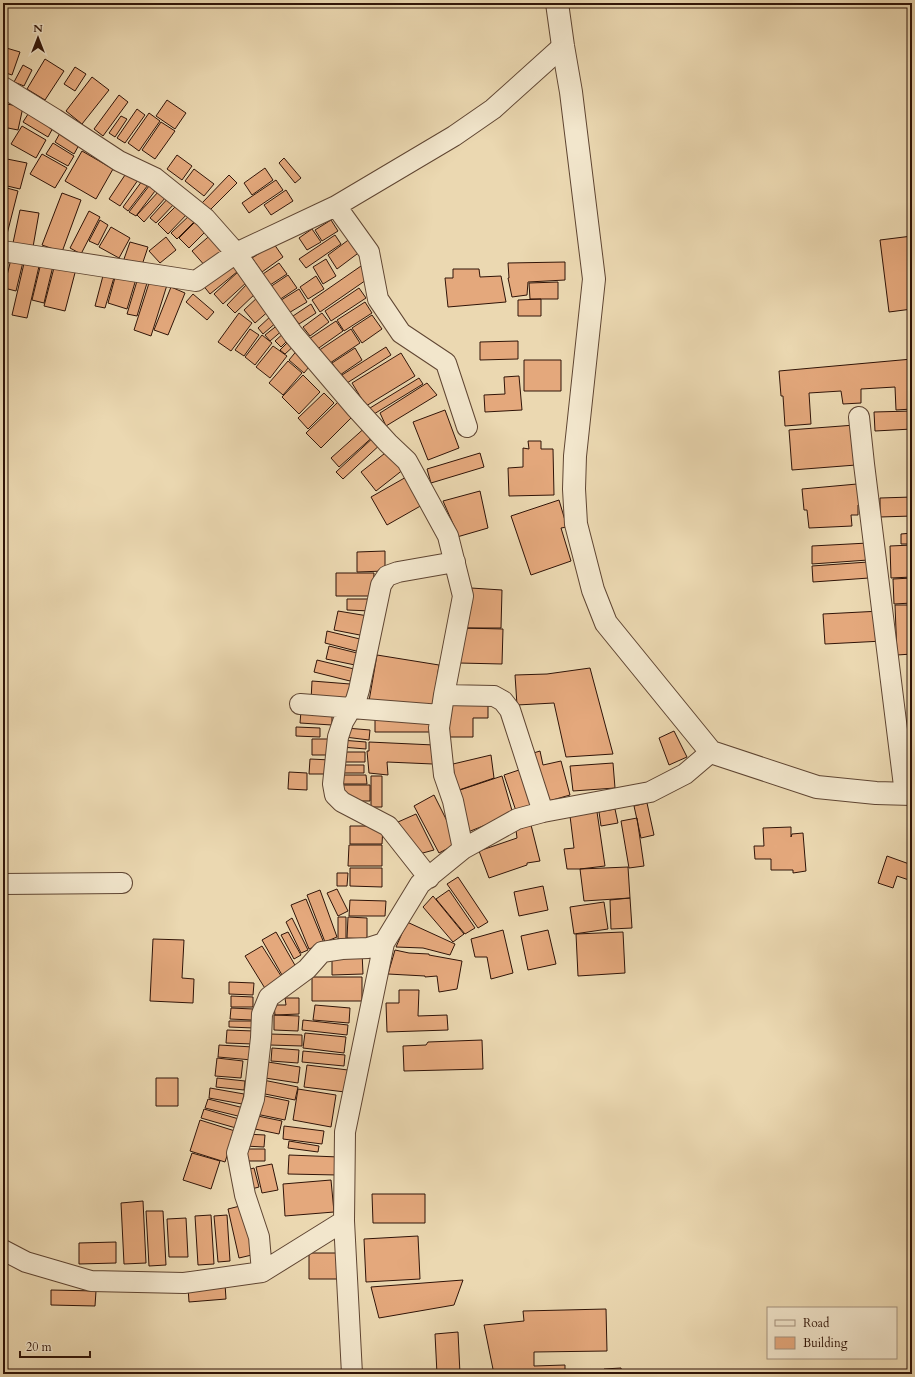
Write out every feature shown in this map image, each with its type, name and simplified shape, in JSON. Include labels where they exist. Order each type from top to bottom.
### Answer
[{"type":"street","points":[[558,3],[563,46],[571,92],[594,279],[575,456],[574,489],[576,524],[593,590],[606,623],[710,752],[818,787],[876,793],[909,794],[859,417]]},
{"type":"street","points":[[3,251],[196,280],[236,253],[341,203],[454,136],[493,109],[563,46]]},
{"type":"street","points":[[3,87],[119,161],[155,178],[205,218],[236,253],[293,334],[372,426],[407,460],[448,536],[463,596],[439,728],[444,776],[453,800],[463,849]]},
{"type":"street","points":[[341,203],[369,252],[378,299],[401,333],[446,363],[466,427]]},
{"type":"street","points":[[429,878],[388,826],[342,802],[334,795],[333,784],[338,736],[343,722],[352,707],[358,690],[381,585],[387,576],[398,572],[455,562]]},
{"type":"street","points":[[444,695],[494,696],[503,701],[510,710],[543,812]]},
{"type":"street","points":[[300,704],[441,715]]},
{"type":"street","points":[[352,1374],[344,1221],[345,1132],[384,943],[420,884],[463,849],[517,819],[543,812],[650,792],[686,774],[710,752]]},
{"type":"street","points":[[3,884],[122,883]]},
{"type":"street","points":[[262,1272],[259,1237],[245,1195],[236,1153],[254,1099],[261,1038],[262,1014],[269,997],[307,969],[322,952],[342,949],[368,948],[384,943]]},
{"type":"street","points":[[3,1250],[26,1262],[91,1281],[184,1283],[262,1272],[344,1221]]},
{"type":"building","points":[[3,47],[20,52],[12,75],[3,72]]},
{"type":"building","points":[[45,59],[64,71],[45,100],[27,89]]},
{"type":"building","points":[[23,65],[32,70],[24,86],[14,82]]},
{"type":"building","points":[[75,67],[86,74],[75,91],[64,84]]},
{"type":"building","points":[[92,77],[109,90],[82,124],[66,111]]},
{"type":"building","points":[[119,95],[128,102],[103,136],[94,129]]},
{"type":"building","points":[[167,100],[186,113],[175,129],[156,116]]},
{"type":"building","points":[[7,104],[23,107],[18,130],[3,127]]},
{"type":"building","points":[[137,109],[145,115],[125,143],[117,138]]},
{"type":"building","points":[[30,111],[54,126],[48,137],[23,122]]},
{"type":"building","points":[[149,113],[160,121],[139,151],[128,143]]},
{"type":"building","points":[[121,116],[127,119],[115,137],[109,133]]},
{"type":"building","points":[[161,122],[175,131],[155,159],[142,150]]},
{"type":"building","points":[[22,126],[46,140],[36,158],[11,144]]},
{"type":"building","points":[[60,133],[79,145],[74,154],[55,142]]},
{"type":"building","points":[[53,143],[74,156],[68,166],[46,154]]},
{"type":"building","points":[[82,151],[113,169],[96,199],[65,181]]},
{"type":"building","points":[[42,154],[67,168],[55,188],[30,174]]},
{"type":"building","points":[[177,155],[192,166],[182,180],[167,169]]},
{"type":"building","points":[[284,158],[301,178],[295,183],[279,163]]},
{"type":"building","points":[[7,159],[27,163],[20,189],[3,185],[3,176]]},
{"type":"building","points":[[265,168],[273,180],[252,195],[244,183]]},
{"type":"building","points":[[194,169],[214,184],[204,196],[185,181]]},
{"type":"building","points":[[127,172],[138,180],[120,206],[109,199]]},
{"type":"building","points":[[229,175],[237,183],[210,210],[202,203]]},
{"type":"building","points":[[276,180],[283,190],[249,213],[242,203]]},
{"type":"building","points":[[142,181],[148,185],[128,211],[123,207]]},
{"type":"building","points":[[149,186],[155,191],[136,216],[129,212]]},
{"type":"building","points":[[3,187],[18,191],[5,242],[3,242]]},
{"type":"building","points":[[286,190],[293,201],[271,215],[264,205]]},
{"type":"building","points":[[159,191],[166,197],[144,222],[137,215]]},
{"type":"building","points":[[62,193],[81,200],[62,252],[42,245]]},
{"type":"building","points":[[170,196],[176,202],[156,223],[150,218]]},
{"type":"building","points":[[179,203],[189,212],[168,234],[158,224]]},
{"type":"building","points":[[20,210],[39,213],[33,247],[13,243]]},
{"type":"building","points":[[89,211],[100,217],[81,254],[70,248]]},
{"type":"building","points":[[192,213],[198,218],[177,239],[171,233]]},
{"type":"building","points":[[198,219],[208,229],[189,248],[179,238]]},
{"type":"building","points":[[100,220],[108,225],[98,245],[89,241]]},
{"type":"building","points":[[331,220],[338,231],[322,241],[315,230]]},
{"type":"building","points":[[111,227],[130,238],[119,258],[99,247]]},
{"type":"building","points":[[312,229],[321,242],[307,250],[299,238]]},
{"type":"building","points":[[214,232],[228,248],[206,267],[192,251]]},
{"type":"building","points":[[335,235],[341,244],[306,268],[299,259]]},
{"type":"building","points":[[912,236],[912,309],[889,312],[880,240]]},
{"type":"building","points":[[166,237],[176,250],[160,263],[149,251]]},
{"type":"building","points":[[351,238],[361,251],[337,269],[328,255]]},
{"type":"building","points":[[130,242],[148,247],[142,265],[124,259]]},
{"type":"building","points":[[274,244],[283,257],[262,272],[252,258]]},
{"type":"building","points":[[235,257],[243,267],[210,294],[202,284]]},
{"type":"building","points":[[3,258],[9,259],[3,282]]},
{"type":"building","points":[[11,259],[23,262],[16,291],[4,288]]},
{"type":"building","points":[[25,259],[40,262],[27,318],[12,315]]},
{"type":"building","points":[[326,259],[336,276],[323,284],[313,267]]},
{"type":"building","points":[[565,262],[565,280],[528,282],[527,295],[512,297],[508,278],[508,263]]},
{"type":"building","points":[[41,263],[53,266],[44,303],[32,300]]},
{"type":"building","points":[[279,263],[287,274],[267,287],[260,276]]},
{"type":"building","points":[[55,264],[76,269],[65,311],[44,306]]},
{"type":"building","points":[[361,266],[369,278],[320,312],[312,300]]},
{"type":"building","points":[[453,269],[479,269],[480,277],[501,276],[506,302],[448,307],[445,278],[453,278]]},
{"type":"building","points":[[239,271],[248,281],[223,304],[214,294]]},
{"type":"building","points":[[104,272],[115,274],[105,308],[95,306]]},
{"type":"building","points":[[116,274],[136,279],[127,309],[108,303]]},
{"type":"building","points":[[288,275],[297,288],[276,302],[267,289]]},
{"type":"building","points":[[316,276],[324,289],[308,299],[300,287]]},
{"type":"building","points":[[150,280],[167,285],[151,336],[134,330]]},
{"type":"building","points":[[137,281],[147,283],[137,316],[127,314]]},
{"type":"building","points":[[558,282],[558,299],[530,299],[529,283]]},
{"type":"building","points":[[248,283],[257,292],[235,313],[227,305]]},
{"type":"building","points":[[171,287],[185,293],[168,335],[154,330]]},
{"type":"building","points":[[359,288],[366,298],[331,321],[325,311]]},
{"type":"building","points":[[299,289],[307,302],[287,314],[278,302]]},
{"type":"building","points":[[193,294],[214,312],[207,320],[186,302]]},
{"type":"building","points":[[259,296],[271,309],[255,323],[244,310]]},
{"type":"building","points":[[541,299],[541,316],[518,316],[518,300]]},
{"type":"building","points":[[365,302],[372,313],[344,331],[337,320]]},
{"type":"building","points":[[311,304],[316,313],[299,324],[293,316]]},
{"type":"building","points":[[239,313],[252,323],[231,351],[218,342]]},
{"type":"building","points":[[322,313],[329,322],[310,336],[303,327]]},
{"type":"building","points":[[272,315],[278,321],[263,334],[258,328]]},
{"type":"building","points":[[372,315],[382,329],[362,343],[352,328]]},
{"type":"building","points":[[336,321],[343,331],[316,350],[309,339]]},
{"type":"building","points":[[279,324],[284,329],[270,341],[265,335]]},
{"type":"building","points":[[250,329],[259,335],[244,356],[235,350]]},
{"type":"building","points":[[351,329],[360,343],[327,365],[318,351]]},
{"type":"building","points":[[286,331],[291,337],[281,347],[275,341]]},
{"type":"building","points":[[262,335],[272,343],[255,365],[245,357]]},
{"type":"building","points":[[291,339],[296,344],[285,354],[280,350]]},
{"type":"building","points":[[518,341],[518,359],[480,360],[480,342]]},
{"type":"building","points":[[273,346],[287,356],[270,378],[256,367]]},
{"type":"building","points":[[386,347],[391,355],[347,383],[342,375]]},
{"type":"building","points":[[299,348],[314,361],[304,373],[289,360]]},
{"type":"building","points":[[355,348],[362,360],[340,375],[332,363]]},
{"type":"building","points":[[401,353],[415,376],[366,406],[352,383]]},
{"type":"building","points":[[912,359],[912,409],[896,410],[895,387],[861,389],[861,403],[843,404],[841,391],[809,393],[811,424],[785,426],[783,396],[781,396],[779,371]]},
{"type":"building","points":[[524,360],[561,360],[561,391],[524,391]]},
{"type":"building","points":[[288,361],[302,373],[283,395],[269,383]]},
{"type":"building","points":[[303,375],[320,392],[299,414],[282,397]]},
{"type":"building","points":[[519,376],[522,410],[485,412],[484,395],[505,394],[504,377]]},
{"type":"building","points":[[419,378],[423,384],[374,414],[370,408]]},
{"type":"building","points":[[427,383],[437,395],[386,426],[380,413]]},
{"type":"building","points":[[324,393],[334,403],[308,429],[298,418]]},
{"type":"building","points":[[338,402],[352,417],[321,448],[306,433]]},
{"type":"building","points":[[445,410],[459,448],[428,460],[413,422]]},
{"type":"building","points":[[912,411],[912,429],[875,431],[874,412]]},
{"type":"building","points":[[368,425],[376,434],[339,467],[331,458]]},
{"type":"building","points":[[855,425],[856,465],[792,470],[789,430]]},
{"type":"building","points":[[376,435],[383,442],[343,479],[336,472]]},
{"type":"building","points":[[528,441],[541,441],[541,449],[553,449],[554,495],[509,496],[508,468],[523,467],[523,448],[529,449]]},
{"type":"building","points":[[389,450],[404,469],[376,491],[361,472]]},
{"type":"building","points":[[480,453],[484,467],[431,483],[427,469]]},
{"type":"building","points":[[408,476],[424,504],[387,525],[371,497]]},
{"type":"building","points":[[857,484],[859,505],[858,515],[851,515],[852,526],[809,528],[807,510],[804,510],[802,489]]},
{"type":"building","points":[[480,491],[488,528],[457,537],[443,501]]},
{"type":"building","points":[[912,497],[912,516],[880,517],[880,498]]},
{"type":"building","points":[[559,500],[567,527],[561,528],[571,561],[531,575],[511,516]]},
{"type":"building","points":[[912,533],[912,544],[901,544],[901,534]]},
{"type":"building","points":[[868,543],[868,560],[812,564],[812,546]]},
{"type":"building","points":[[912,545],[912,577],[891,578],[890,546]]},
{"type":"building","points":[[385,551],[385,571],[357,572],[357,552]]},
{"type":"building","points":[[868,562],[869,578],[813,582],[812,566]]},
{"type":"building","points":[[336,573],[374,573],[373,596],[336,596]]},
{"type":"building","points":[[912,578],[912,603],[894,604],[893,579]]},
{"type":"building","points":[[471,588],[502,590],[501,628],[464,628]]},
{"type":"building","points":[[347,599],[371,599],[371,611],[347,610]]},
{"type":"building","points":[[895,605],[912,605],[912,654],[897,655]]},
{"type":"building","points":[[338,611],[368,616],[365,636],[334,630]]},
{"type":"building","points":[[881,611],[883,641],[825,644],[823,614]]},
{"type":"building","points":[[463,628],[503,629],[502,664],[459,663]]},
{"type":"building","points":[[327,631],[364,640],[360,652],[325,643]]},
{"type":"building","points":[[329,646],[357,653],[355,665],[326,659]]},
{"type":"building","points":[[377,655],[439,665],[433,708],[369,701]]},
{"type":"building","points":[[317,660],[354,669],[350,681],[314,672]]},
{"type":"building","points":[[590,668],[613,754],[566,757],[554,703],[517,705],[515,675],[547,674]]},
{"type":"building","points":[[312,681],[350,684],[348,703],[311,701]]},
{"type":"building","points":[[448,703],[488,704],[488,718],[473,718],[473,737],[448,737]]},
{"type":"building","points":[[301,711],[332,713],[332,725],[300,723]]},
{"type":"building","points":[[375,715],[433,715],[433,732],[375,732]]},
{"type":"building","points":[[296,727],[320,728],[320,737],[296,736]]},
{"type":"building","points":[[346,728],[370,730],[369,740],[345,737]]},
{"type":"building","points":[[674,731],[687,757],[669,765],[659,738]]},
{"type":"building","points":[[312,739],[332,739],[332,755],[312,755]]},
{"type":"building","points":[[341,740],[366,742],[366,749],[341,747]]},
{"type":"building","points":[[369,742],[434,745],[433,764],[387,762],[388,775],[369,773],[367,751],[369,751]]},
{"type":"building","points":[[540,751],[543,765],[561,761],[570,795],[542,803],[527,755]]},
{"type":"building","points":[[340,752],[365,752],[365,762],[340,762]]},
{"type":"building","points":[[491,755],[494,778],[456,791],[453,764]]},
{"type":"building","points":[[310,759],[331,760],[331,774],[309,774]]},
{"type":"building","points":[[613,763],[615,788],[573,791],[570,766]]},
{"type":"building","points":[[340,765],[364,765],[364,773],[340,773]]},
{"type":"building","points":[[522,769],[536,804],[516,811],[504,775]]},
{"type":"building","points":[[289,772],[307,773],[307,790],[288,789]]},
{"type":"building","points":[[340,775],[366,775],[367,784],[340,784]]},
{"type":"building","points":[[371,776],[382,776],[382,807],[371,807]]},
{"type":"building","points":[[502,776],[513,814],[463,834],[457,791]]},
{"type":"building","points":[[341,785],[370,785],[370,801],[342,801]]},
{"type":"building","points":[[434,795],[458,843],[439,853],[414,806]]},
{"type":"building","points":[[647,803],[654,835],[641,838],[634,806]]},
{"type":"building","points":[[615,809],[618,823],[601,826],[599,812]]},
{"type":"building","points":[[597,812],[605,866],[567,869],[564,849],[574,848],[570,816]]},
{"type":"building","points":[[416,814],[434,850],[419,854],[398,822]]},
{"type":"building","points":[[637,818],[644,866],[629,868],[621,821]]},
{"type":"building","points":[[531,825],[540,861],[527,863],[527,865],[489,878],[479,851],[517,838],[516,830]]},
{"type":"building","points":[[350,826],[383,826],[382,844],[350,844]]},
{"type":"building","points":[[791,827],[791,837],[792,834],[803,833],[806,871],[793,873],[793,870],[771,870],[771,859],[755,859],[754,846],[764,846],[763,828]]},
{"type":"building","points":[[349,845],[382,845],[382,866],[348,866]]},
{"type":"building","points":[[887,856],[912,865],[912,881],[897,876],[893,888],[878,883]]},
{"type":"building","points":[[628,867],[630,898],[584,901],[580,869]]},
{"type":"building","points":[[350,868],[382,868],[382,887],[350,886]]},
{"type":"building","points":[[337,873],[348,873],[347,886],[337,886]]},
{"type":"building","points":[[458,877],[488,922],[478,928],[447,884]]},
{"type":"building","points":[[543,886],[548,910],[519,916],[514,892]]},
{"type":"building","points":[[337,889],[348,911],[338,916],[327,893]]},
{"type":"building","points":[[320,890],[337,937],[325,942],[307,895]]},
{"type":"building","points":[[449,890],[475,928],[465,934],[436,899]]},
{"type":"building","points":[[433,896],[464,934],[453,942],[423,907]]},
{"type":"building","points":[[630,898],[632,928],[611,929],[610,900]]},
{"type":"building","points":[[306,899],[324,943],[309,949],[291,905]]},
{"type":"building","points":[[350,900],[386,901],[385,916],[349,916]]},
{"type":"building","points":[[604,902],[608,929],[574,934],[570,907]]},
{"type":"building","points":[[338,917],[346,917],[346,939],[338,939]]},
{"type":"building","points":[[348,917],[367,918],[367,939],[347,938]]},
{"type":"building","points":[[292,918],[308,950],[301,953],[286,922]]},
{"type":"building","points":[[407,922],[455,944],[450,955],[423,948],[396,947]]},
{"type":"building","points":[[503,930],[513,973],[491,979],[487,957],[475,957],[471,939]]},
{"type":"building","points":[[548,930],[556,964],[528,970],[521,936]]},
{"type":"building","points":[[276,932],[296,967],[282,975],[262,940]]},
{"type":"building","points":[[288,932],[301,955],[294,959],[281,935]]},
{"type":"building","points":[[623,932],[625,973],[578,976],[576,934]]},
{"type":"building","points":[[153,939],[184,940],[182,978],[194,979],[193,1003],[150,1001]]},
{"type":"building","points":[[262,946],[283,979],[266,990],[245,956]]},
{"type":"building","points":[[395,950],[409,953],[429,954],[462,961],[457,989],[439,992],[437,976],[425,977],[388,974]]},
{"type":"building","points":[[362,952],[363,974],[332,975],[332,953]]},
{"type":"building","points":[[312,977],[362,977],[362,1001],[312,1001]]},
{"type":"building","points":[[229,982],[254,983],[253,995],[229,994]]},
{"type":"building","points":[[399,990],[419,990],[418,1016],[447,1015],[448,1030],[387,1032],[386,1003],[399,1003]]},
{"type":"building","points":[[231,996],[253,997],[253,1007],[231,1007]]},
{"type":"building","points":[[285,998],[299,998],[299,1014],[275,1015],[274,1005],[286,1005]]},
{"type":"building","points":[[315,1005],[350,1008],[349,1023],[313,1020]]},
{"type":"building","points":[[231,1008],[253,1009],[252,1020],[230,1019]]},
{"type":"building","points":[[274,1015],[299,1016],[298,1031],[274,1030]]},
{"type":"building","points":[[303,1020],[348,1025],[347,1035],[302,1030]]},
{"type":"building","points":[[229,1021],[254,1021],[254,1028],[229,1027]]},
{"type":"building","points":[[227,1030],[254,1031],[253,1044],[226,1043]]},
{"type":"building","points":[[305,1033],[346,1037],[344,1053],[303,1048]]},
{"type":"building","points":[[270,1034],[302,1035],[302,1046],[270,1045]]},
{"type":"building","points":[[482,1040],[483,1069],[404,1071],[403,1046],[426,1045],[428,1042]]},
{"type":"building","points":[[219,1045],[253,1047],[252,1060],[218,1057]]},
{"type":"building","points":[[272,1048],[299,1050],[298,1063],[271,1061]]},
{"type":"building","points":[[303,1051],[345,1055],[344,1066],[302,1062]]},
{"type":"building","points":[[217,1058],[243,1061],[241,1078],[215,1076]]},
{"type":"building","points":[[268,1062],[300,1067],[298,1083],[265,1078]]},
{"type":"building","points":[[307,1065],[348,1070],[345,1092],[304,1087]]},
{"type":"building","points":[[156,1078],[178,1078],[178,1106],[156,1106]]},
{"type":"building","points":[[217,1078],[245,1081],[244,1090],[216,1087]]},
{"type":"building","points":[[263,1080],[298,1087],[295,1100],[260,1093]]},
{"type":"building","points":[[210,1088],[244,1094],[242,1104],[209,1098]]},
{"type":"building","points":[[298,1089],[336,1095],[331,1127],[293,1120]]},
{"type":"building","points":[[260,1095],[289,1101],[285,1120],[256,1114]]},
{"type":"building","points":[[208,1099],[244,1108],[242,1117],[205,1108]]},
{"type":"building","points":[[204,1109],[239,1119],[236,1128],[201,1118]]},
{"type":"building","points":[[253,1115],[282,1121],[279,1134],[250,1128]]},
{"type":"building","points":[[200,1120],[235,1131],[225,1162],[190,1151]]},
{"type":"building","points":[[284,1126],[324,1131],[322,1144],[283,1139]]},
{"type":"building","points":[[245,1134],[265,1135],[264,1147],[244,1146]]},
{"type":"building","points":[[289,1141],[319,1146],[318,1152],[288,1148]]},
{"type":"building","points":[[243,1149],[265,1149],[265,1161],[243,1161]]},
{"type":"building","points":[[192,1153],[220,1161],[211,1189],[183,1180]]},
{"type":"building","points":[[289,1155],[339,1157],[338,1175],[288,1174]]},
{"type":"building","points":[[272,1164],[278,1190],[262,1193],[256,1167]]},
{"type":"building","points":[[254,1168],[259,1187],[248,1190],[243,1171]]},
{"type":"building","points":[[331,1180],[334,1212],[285,1216],[283,1184]]},
{"type":"building","points":[[372,1194],[425,1194],[425,1223],[373,1223]]},
{"type":"building","points":[[143,1201],[146,1263],[124,1264],[121,1203]]},
{"type":"building","points":[[244,1205],[256,1254],[239,1258],[228,1209]]},
{"type":"building","points":[[146,1211],[163,1211],[166,1265],[149,1266]]},
{"type":"building","points":[[211,1215],[214,1264],[198,1265],[195,1216]]},
{"type":"building","points":[[227,1215],[230,1261],[218,1262],[214,1216]]},
{"type":"building","points":[[186,1218],[188,1257],[169,1257],[167,1219]]},
{"type":"building","points":[[418,1236],[420,1279],[366,1282],[364,1239]]},
{"type":"building","points":[[116,1242],[116,1263],[79,1264],[79,1243]]},
{"type":"building","points":[[309,1253],[344,1253],[344,1279],[309,1279]]},
{"type":"building","points":[[463,1280],[454,1305],[379,1318],[371,1287]]},
{"type":"building","points":[[225,1284],[226,1299],[189,1302],[188,1287]]},
{"type":"building","points":[[51,1290],[96,1291],[95,1306],[51,1305]]},
{"type":"building","points":[[606,1309],[607,1351],[534,1352],[534,1366],[565,1365],[565,1374],[494,1374],[484,1325],[524,1321],[523,1311]]},
{"type":"building","points":[[458,1332],[460,1374],[437,1374],[435,1334]]},
{"type":"building","points":[[621,1368],[622,1374],[605,1374],[604,1369]]}]
